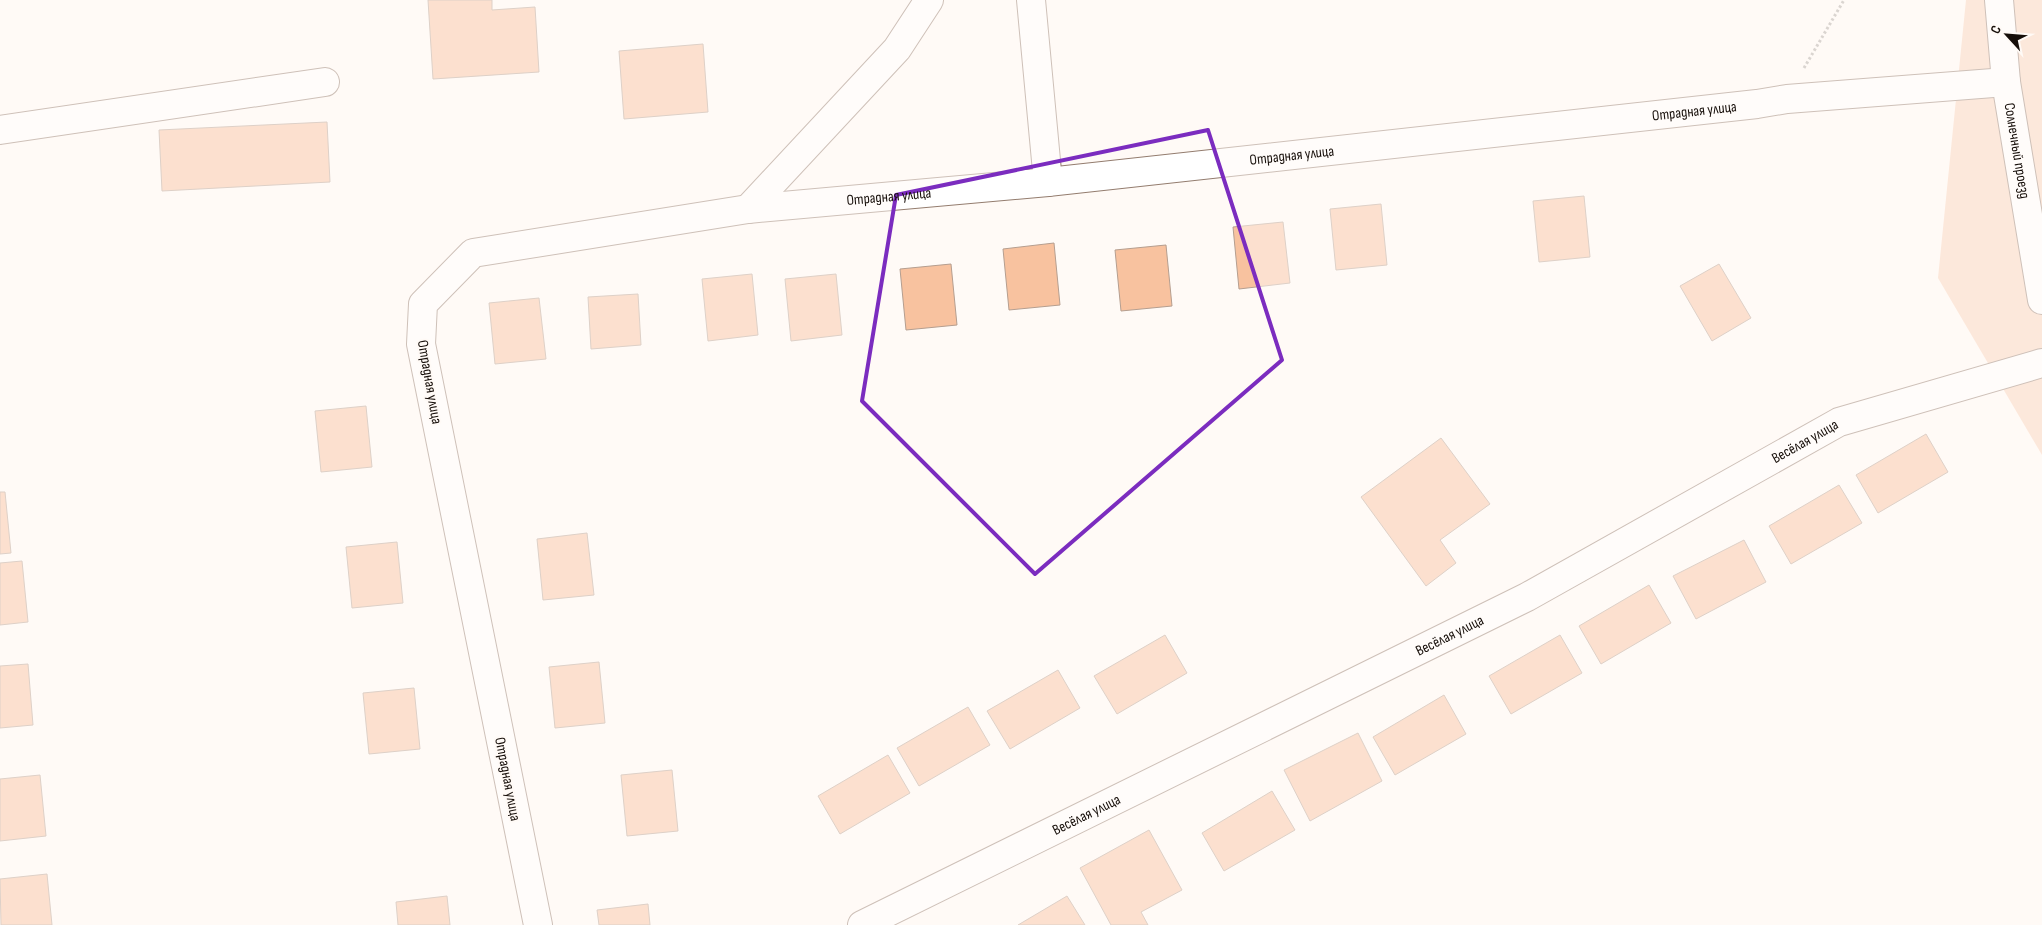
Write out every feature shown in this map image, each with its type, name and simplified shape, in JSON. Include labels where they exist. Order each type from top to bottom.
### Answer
[{"type":"street","points":[[748,209],[897,49],[929,0]]},
{"type":"street","points":[[1031,0],[1048,182]]},
{"type":"street","name":"Солнечный проезд","points":[[1999,0],[2006,82],[2042,300]]},
{"type":"street","points":[[0,130],[325,82]]},
{"type":"street","name":"Отрадная улица","points":[[538,925],[421,344],[423,304],[473,253],[748,209],[1048,182],[1786,99],[2006,82]]},
{"type":"street","name":"Весёлая улица","points":[[862,925],[1527,597],[1839,422],[2042,363]]},
{"type":"path","points":[[1786,99],[1844,0]]},
{"type":"highlighted area","points":[[1208,130],[1282,360],[1035,574],[862,401],[896,195]]},
{"type":"shaded area","points":[[1966,0],[2042,0],[2042,455],[1938,278]]},
{"type":"building","points":[[428,0],[492,0],[492,10],[535,7],[539,72],[433,79]]},
{"type":"building","points":[[703,44],[708,112],[624,119],[619,51]]},
{"type":"building","points":[[327,122],[330,182],[162,191],[159,130]]},
{"type":"building","points":[[1584,196],[1590,257],[1539,262],[1533,201]]},
{"type":"building","points":[[1381,204],[1387,265],[1336,270],[1330,209]]},
{"type":"building","points":[[1283,222],[1290,283],[1239,289],[1233,227]]},
{"type":"building","points":[[1054,243],[1060,305],[1009,310],[1003,249]]},
{"type":"building","points":[[1166,245],[1172,306],[1121,311],[1115,250]]},
{"type":"building","points":[[951,264],[957,325],[906,330],[900,269]]},
{"type":"building","points":[[1719,264],[1751,318],[1712,341],[1680,286]]},
{"type":"building","points":[[752,274],[758,335],[708,341],[702,279]]},
{"type":"building","points":[[836,274],[842,335],[791,341],[785,279]]},
{"type":"building","points":[[638,294],[641,345],[591,349],[588,297]]},
{"type":"building","points":[[539,298],[546,359],[495,364],[489,303]]},
{"type":"building","points":[[366,406],[372,467],[321,472],[315,411]]},
{"type":"building","points":[[1926,434],[1948,472],[1878,513],[1856,475]]},
{"type":"building","points":[[1441,438],[1490,504],[1440,540],[1456,563],[1426,586],[1361,497]]},
{"type":"building","points":[[1839,485],[1862,523],[1791,564],[1769,526]]},
{"type":"building","points":[[0,492],[5,492],[11,553],[0,554]]},
{"type":"building","points":[[587,533],[594,595],[543,600],[537,539]]},
{"type":"building","points":[[1744,540],[1766,582],[1696,619],[1673,576]]},
{"type":"building","points":[[397,542],[403,603],[352,608],[346,547]]},
{"type":"building","points":[[22,561],[28,622],[0,625],[0,563]]},
{"type":"building","points":[[1649,585],[1671,623],[1601,664],[1579,626]]},
{"type":"building","points":[[1165,635],[1187,673],[1117,714],[1094,676]]},
{"type":"building","points":[[1560,635],[1582,673],[1511,714],[1489,676]]},
{"type":"building","points":[[599,662],[605,723],[555,728],[549,667]]},
{"type":"building","points":[[28,664],[33,725],[0,728],[0,666]]},
{"type":"building","points":[[1058,670],[1080,708],[1010,749],[987,711]]},
{"type":"building","points":[[414,688],[420,749],[369,754],[363,693]]},
{"type":"building","points":[[1444,695],[1466,734],[1395,775],[1373,737]]},
{"type":"building","points":[[968,707],[990,745],[919,786],[897,748]]},
{"type":"building","points":[[1358,733],[1382,781],[1310,821],[1284,770]]},
{"type":"building","points":[[888,755],[910,793],[840,834],[818,796]]},
{"type":"building","points":[[672,770],[678,831],[627,836],[621,775]]},
{"type":"building","points":[[40,775],[46,836],[0,841],[0,779]]},
{"type":"building","points":[[1272,791],[1295,830],[1224,871],[1202,833]]},
{"type":"building","points":[[1149,830],[1182,890],[1141,912],[1148,925],[1111,925],[1080,868]]},
{"type":"building","points":[[47,874],[52,925],[1,925],[0,879]]},
{"type":"building","points":[[447,896],[450,925],[398,925],[396,902]]},
{"type":"building","points":[[1067,896],[1085,925],[1018,925]]},
{"type":"building","points":[[648,904],[650,925],[599,925],[597,910]]}]
